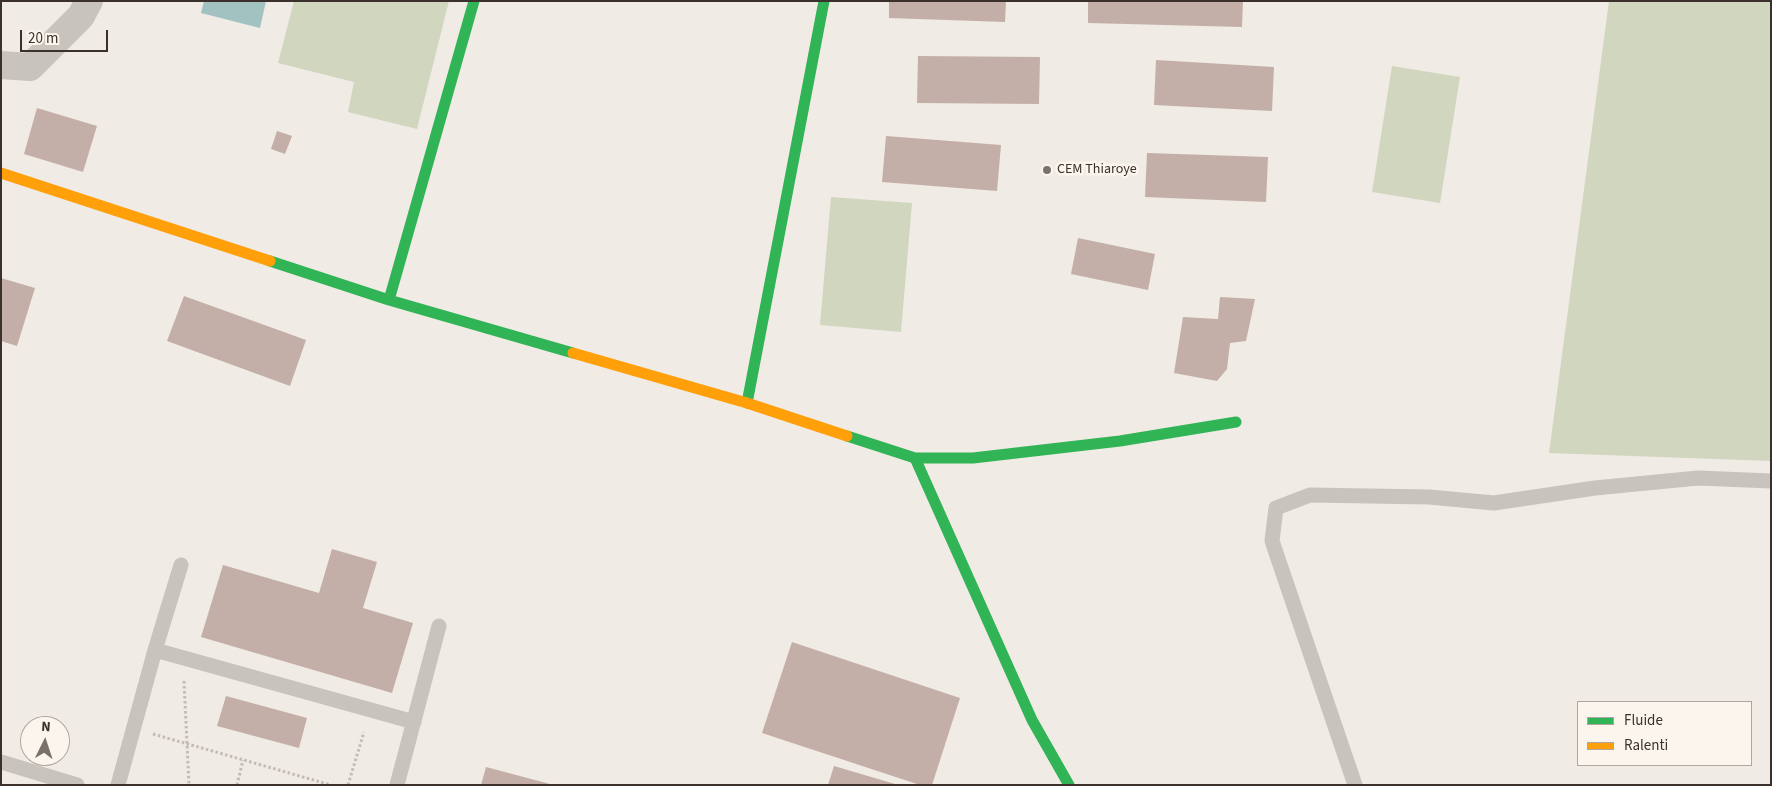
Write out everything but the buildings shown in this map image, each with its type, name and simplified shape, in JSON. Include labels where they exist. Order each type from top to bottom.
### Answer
[{"type":"street","points":[[1,65],[30,67],[81,16],[89,1]]},
{"type":"street","points":[[389,300],[474,1]]},
{"type":"street","points":[[747,403],[824,1]]},
{"type":"street","points":[[1,172],[389,300],[747,403],[915,458],[973,458],[1120,441],[1236,422]]},
{"type":"street","points":[[915,458],[1032,720],[1069,785]]},
{"type":"lane","points":[[1355,785],[1272,541],[1276,508],[1310,495],[1429,497],[1494,503],[1595,488],[1698,478],[1771,482]]},
{"type":"lane","points":[[118,785],[155,650],[181,565]]},
{"type":"lane","points":[[397,785],[439,626]]},
{"type":"lane","points":[[155,650],[414,722]]},
{"type":"lane","points":[[1,762],[77,785]]},
{"type":"path","points":[[184,658],[189,785]]},
{"type":"path","points":[[348,785],[370,710]]},
{"type":"path","points":[[134,729],[331,785]]},
{"type":"path","points":[[237,785],[244,760]]},
{"type":"green space","points":[[294,1],[449,1],[417,129],[348,112],[354,82],[278,63]]},
{"type":"green space","points":[[1609,1],[1771,1],[1771,461],[1549,453]]},
{"type":"green space","points":[[1392,66],[1460,77],[1440,203],[1372,192]]},
{"type":"green space","points":[[831,197],[912,203],[901,332],[820,325]]},
{"type":"water","points":[[204,1],[266,1],[260,28],[201,13]]},
{"type":"traffic: fast","points":[[389,300],[474,1]]},
{"type":"traffic: fast","points":[[747,403],[824,1]]},
{"type":"traffic: fast","points":[[270,261],[389,300],[573,353]]},
{"type":"traffic: fast","points":[[847,436],[915,458],[973,458],[1120,441],[1236,422]]},
{"type":"traffic: fast","points":[[915,458],[1032,720],[1069,785]]},
{"type":"traffic: slow","points":[[1,173],[270,261]]},
{"type":"traffic: slow","points":[[573,353],[747,403],[847,436]]},
{"type":"place","name":"CEM Thiaroye","points":[[1047,170]]}]
